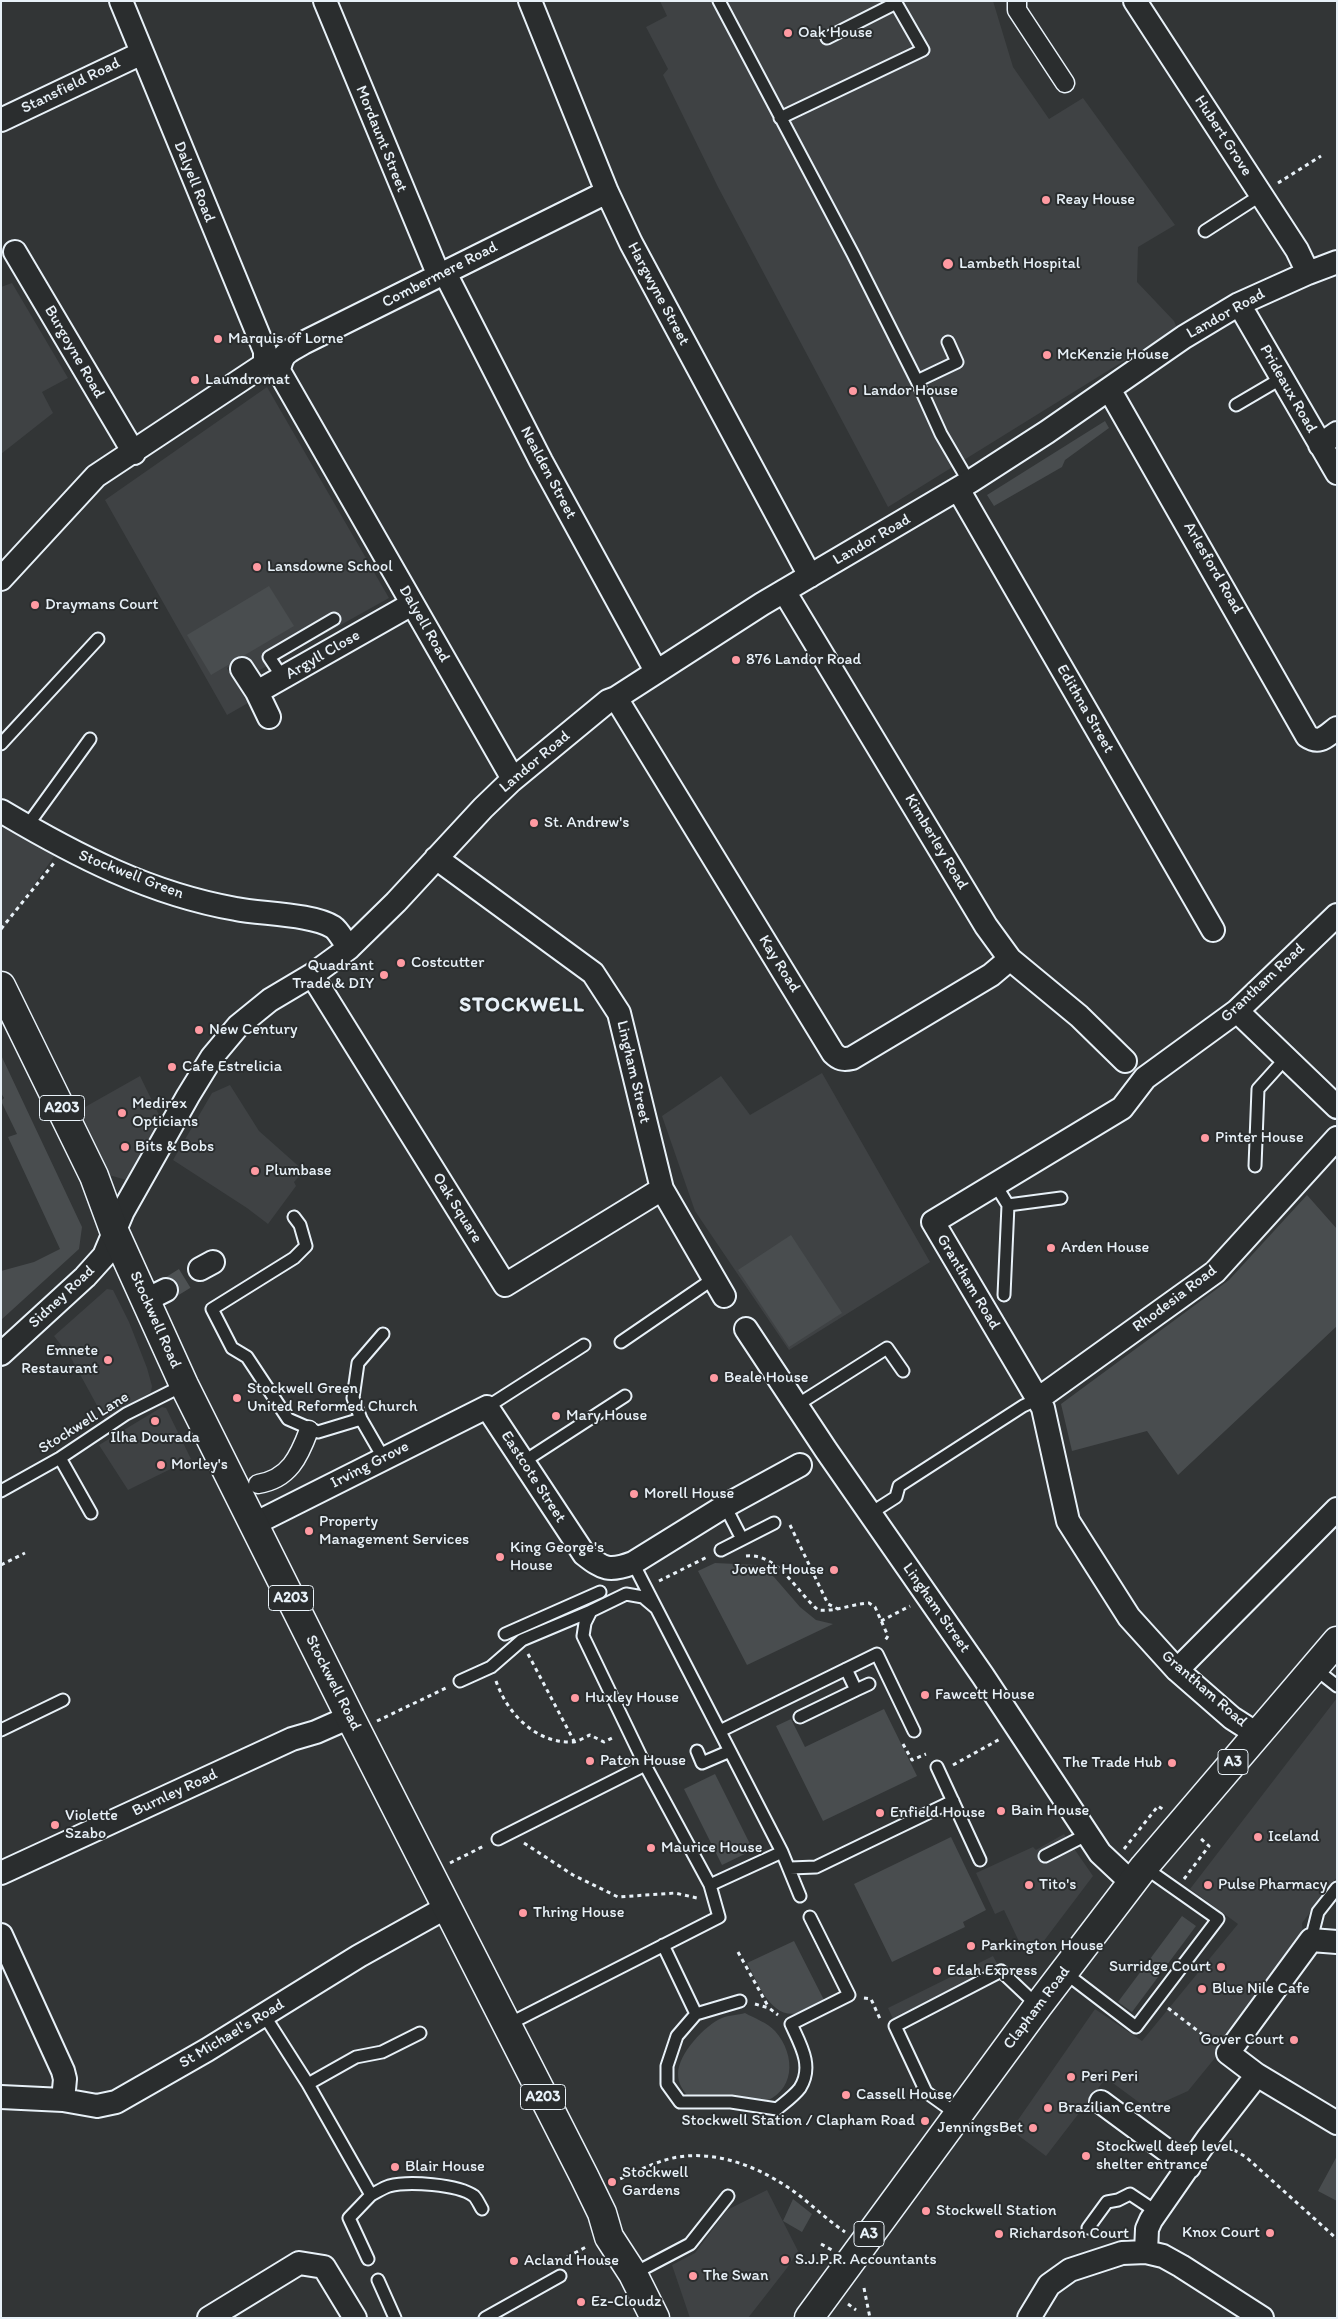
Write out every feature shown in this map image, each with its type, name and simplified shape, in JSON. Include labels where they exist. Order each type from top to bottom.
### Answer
[{"type":"highway","name":"Stockwell Road","points":[[1,986],[94,1176],[115,1233],[156,1295],[184,1385],[350,1717],[602,2213],[622,2223],[633,2245],[633,2274]]},
{"type":"highway","name":"Clapham Road","points":[[809,2318],[1038,2006],[1138,1875],[1337,1641]]},
{"type":"highway","name":"A203","points":[[633,2274],[656,2318]]},
{"type":"street","name":"Dalyell Road","points":[[121,1],[272,363],[513,779]]},
{"type":"street","name":"Mordaunt Street","points":[[325,1],[442,274]]},
{"type":"street","name":"Hargwyne Street","points":[[530,1],[607,192],[649,278],[810,576]]},
{"type":"street","points":[[1017,1],[1017,10],[1065,83]]},
{"type":"street","name":"Hubert Grove","points":[[1135,1],[1267,191],[1308,272]]},
{"type":"street","name":"Stansfield Road","points":[[1,120],[142,53]]},
{"type":"street","name":"Combermere Road","points":[[1,579],[96,476],[134,453],[262,366],[272,363],[303,343],[607,192]]},
{"type":"street","name":"Burgoyne Road","points":[[14,252],[134,453]]},
{"type":"street","name":"Landor Road","points":[[436,858],[513,779],[608,701],[616,698],[656,670],[784,591],[963,486],[1184,337],[1239,304],[1308,272],[1337,262]]},
{"type":"street","name":"Nealden Street","points":[[442,274],[656,670]]},
{"type":"street","name":"Prideaux Road","points":[[1239,304],[1282,378],[1328,439],[1337,473]]},
{"type":"street","name":"Arlesford Road","points":[[1109,389],[1307,736],[1314,740],[1329,734]]},
{"type":"street","name":"Edithna Street","points":[[963,486],[1213,930]]},
{"type":"street","name":"Kimberley Road","points":[[784,591],[986,926],[1010,959],[1079,1016],[1125,1061]]},
{"type":"street","name":"Argyll Close","points":[[257,692],[412,604]]},
{"type":"street","points":[[242,669],[257,692],[269,717]]},
{"type":"street","name":"Kay Road","points":[[616,698],[833,1053],[838,1058],[844,1060],[852,1058],[991,975],[1010,959]]},
{"type":"street","name":"Stockwell Green","points":[[1,811],[64,848],[115,873],[162,891],[235,909],[320,921],[334,928],[349,948]]},
{"type":"street","points":[[115,1233],[123,1211],[212,1056],[238,1026],[270,1000],[312,975],[349,948],[396,902],[436,858]]},
{"type":"street","name":"Lingham Street","points":[[436,858],[593,973],[619,1012],[662,1189],[718,1288]]},
{"type":"street","name":"Grantham Road","points":[[1257,1734],[1232,1718],[1177,1670],[1129,1616],[1068,1521],[1043,1408],[933,1222],[1122,1108],[1145,1078],[1237,1011],[1337,915]]},
{"type":"street","name":"Oak Square","points":[[312,975],[504,1285],[662,1189]]},
{"type":"street","points":[[1237,1011],[1337,1107]]},
{"type":"street","name":"Rhodesia Road","points":[[1038,1399],[1215,1272],[1337,1138]]},
{"type":"street","name":"Sidney Road","points":[[1,1354],[98,1263],[104,1256],[115,1233]]},
{"type":"street","name":"Lingham Street","points":[[746,1328],[826,1450],[928,1596],[1109,1864],[1138,1875]]},
{"type":"street","name":"Irving Grove","points":[[254,1524],[487,1407]]},
{"type":"street","name":"Eastcote Street","points":[[487,1407],[600,1579]]},
{"type":"street","points":[[258,1484],[272,1482],[290,1469],[309,1430]]},
{"type":"street","points":[[600,1579],[617,1569],[633,1563],[725,1506],[826,1450]]},
{"type":"street","points":[[1177,1670],[1337,1509]]},
{"type":"street","name":"Burnley Road","points":[[1,1872],[292,1739],[316,1732],[350,1717]]},
{"type":"street","name":"St Michael's Road","points":[[1,2097],[63,2100],[96,2106],[116,2102],[360,1956],[448,1907]]},
{"type":"street","points":[[1,1935],[63,2072],[65,2079],[63,2100]]},
{"type":"street","points":[[1337,1942],[1311,1940],[1228,2053],[1257,2074],[1337,2123]]},
{"type":"street","points":[[1146,2252],[1147,2229],[1157,2212],[1208,2138],[1257,2074]]},
{"type":"street","points":[[1102,2102],[1189,2167]]},
{"type":"street","points":[[1029,2318],[1049,2285],[1070,2270],[1122,2253],[1146,2252],[1164,2256],[1262,2318]]},
{"type":"street","points":[[209,2318],[299,2263],[324,2267],[355,2318]]},
{"type":"lane","points":[[719,1],[853,254],[917,381],[963,486]]},
{"type":"lane","points":[[780,118],[924,50],[896,3],[827,38]]},
{"type":"lane","points":[[1204,231],[1267,191]]},
{"type":"lane","points":[[917,381],[957,362],[948,342]]},
{"type":"lane","points":[[1236,405],[1282,378]]},
{"type":"lane","points":[[283,678],[269,657],[334,619]]},
{"type":"lane","points":[[1,744],[98,639]]},
{"type":"lane","points":[[26,826],[90,739]]},
{"type":"lane","points":[[1254,1166],[1258,1089],[1285,1059]]},
{"type":"lane","points":[[995,1184],[1008,1205],[1004,1295]]},
{"type":"lane","points":[[1008,1205],[1061,1198]]},
{"type":"lane","points":[[294,1217],[300,1225],[306,1246],[294,1258],[212,1309],[232,1348],[247,1357],[288,1419],[309,1430],[318,1432],[361,1420]]},
{"type":"lane","points":[[621,1342],[718,1288]]},
{"type":"lane","points":[[383,1334],[358,1362],[353,1398],[361,1420],[384,1459]]},
{"type":"lane","points":[[487,1407],[584,1345]]},
{"type":"lane","points":[[797,1405],[887,1348],[903,1370]]},
{"type":"lane","name":"Stockwell Lane","points":[[1,1491],[60,1458],[126,1414],[184,1385]]},
{"type":"lane","points":[[523,1462],[625,1396]]},
{"type":"lane","points":[[871,1513],[896,1497],[899,1486],[1023,1406],[1038,1399]]},
{"type":"lane","points":[[60,1458],[91,1513]]},
{"type":"lane","points":[[725,1506],[742,1539]]},
{"type":"lane","points":[[721,1550],[774,1523]]},
{"type":"lane","points":[[633,1563],[782,1852],[800,1896]]},
{"type":"lane","points":[[507,2025],[719,1917],[710,1885],[645,1766],[583,1636],[585,1623],[596,1608],[600,1579]]},
{"type":"lane","points":[[505,1634],[600,1579]]},
{"type":"lane","points":[[460,1682],[491,1667],[522,1640],[626,1594],[642,1597],[656,1608]]},
{"type":"lane","points":[[720,1731],[877,1654],[914,1731]]},
{"type":"lane","points":[[1314,1668],[1337,1686]]},
{"type":"lane","points":[[846,1669],[856,1690]]},
{"type":"lane","points":[[800,1717],[869,1684]]},
{"type":"lane","points":[[1,1730],[63,1700]]},
{"type":"lane","points":[[697,1751],[702,1763],[730,1751]]},
{"type":"lane","points":[[498,1839],[645,1766]]},
{"type":"lane","points":[[938,1770],[980,1860]]},
{"type":"lane","points":[[790,1868],[816,1866],[953,1801]]},
{"type":"lane","points":[[1045,1856],[1088,1834]]},
{"type":"lane","points":[[710,1885],[782,1852]]},
{"type":"lane","points":[[1064,1972],[1136,2027],[1218,1919],[1138,1875]]},
{"type":"lane","points":[[1311,1940],[1318,1912],[1337,1888]]},
{"type":"lane","points":[[740,2001],[696,2014],[677,2036],[667,2066],[667,2084],[680,2102],[731,2102],[777,2110],[800,2088],[806,2070],[804,2052],[791,2024],[849,1994],[810,1917]]},
{"type":"lane","points":[[663,1945],[696,2014]]},
{"type":"lane","points":[[958,2115],[926,2092],[895,2026],[1001,1971],[1038,2006]]},
{"type":"lane","points":[[264,2015],[308,2084],[371,2195]]},
{"type":"lane","points":[[308,2084],[356,2057],[382,2052],[420,2033]]},
{"type":"lane","points":[[368,2259],[349,2218],[371,2195],[390,2186],[414,2184],[444,2186],[463,2190],[475,2196],[482,2209]]},
{"type":"lane","points":[[1088,2228],[1107,2202],[1118,2200],[1130,2194],[1157,2212]]},
{"type":"lane","points":[[633,2274],[690,2244],[728,2196]]},
{"type":"lane","points":[[485,2318],[560,2276]]},
{"type":"lane","points":[[378,2280],[395,2318]]},
{"type":"path","points":[[1267,191],[1321,156]]},
{"type":"path","points":[[1,929],[64,848]]},
{"type":"path","points":[[786,1517],[828,1604],[838,1610]]},
{"type":"path","points":[[646,1588],[721,1550]]},
{"type":"path","points":[[1,1565],[25,1553]]},
{"type":"path","points":[[736,1557],[755,1555],[769,1560],[818,1610],[838,1610],[852,1604],[869,1603],[875,1607],[881,1621],[928,1596]]},
{"type":"path","points":[[522,1640],[574,1742]]},
{"type":"path","points":[[491,1667],[498,1687],[518,1720],[549,1738],[574,1742],[590,1735],[604,1742],[628,1730]]},
{"type":"path","points":[[377,1721],[460,1682]]},
{"type":"path","points":[[914,1731],[902,1742],[912,1760],[930,1752],[938,1770],[1018,1728]]},
{"type":"path","points":[[1119,1854],[1158,1806],[1164,1810]]},
{"type":"path","points":[[510,1834],[573,1875],[612,1895],[628,1898],[675,1893],[703,1900],[719,1917]]},
{"type":"path","points":[[1182,1882],[1210,1846],[1199,1838]]},
{"type":"path","points":[[449,1864],[498,1839]]},
{"type":"path","points":[[738,1952],[769,2008]]},
{"type":"path","points":[[849,1994],[871,1999],[883,2024],[895,2026]]},
{"type":"path","points":[[1156,2000],[1228,2053]]},
{"type":"path","points":[[740,2001],[769,2008],[791,2024]]},
{"type":"path","points":[[1208,2138],[1224,2144],[1246,2157],[1337,2239]]},
{"type":"path","points":[[560,2276],[565,2258],[590,2245]]},
{"type":"path","points":[[864,2288],[870,2318]]},
{"type":"shaded area","name":"Lambeth Hospital","points":[[660,1],[993,1],[1013,67],[1049,119],[1083,98],[1175,225],[1138,247],[1137,282],[1174,321],[1177,328],[888,507],[718,187],[663,75],[668,69],[646,27],[667,16]]},
{"type":"shaded area","points":[[12,283],[68,378],[42,392],[53,413],[1,454],[1,287]]},
{"type":"shaded area","name":"Lansdowne School","points":[[267,387],[389,598],[258,671],[248,657],[227,668],[248,703],[227,715],[105,500]]},
{"type":"shaded area","points":[[1105,421],[1109,428],[1065,460],[1062,467],[994,506],[987,495]]},
{"type":"shaded area","points":[[269,586],[294,626],[211,675],[187,635]]},
{"type":"shaded area","points":[[1,820],[57,852],[2,931],[1,931]]},
{"type":"shaded area","points":[[1,1055],[82,1227],[79,1249],[1,1320],[1,1271],[34,1262],[60,1249],[8,1137],[17,1134],[1,1101],[4,1098],[1,1093]]},
{"type":"shaded area","points":[[822,1073],[930,1262],[789,1350],[695,1211],[662,1116],[721,1076],[750,1115]]},
{"type":"shaded area","points":[[140,1076],[158,1113],[168,1124],[130,1181],[109,1175],[78,1111]]},
{"type":"shaded area","points":[[230,1085],[259,1131],[304,1171],[294,1182],[296,1186],[268,1224],[247,1208],[173,1160],[212,1093]]},
{"type":"shaded area","points":[[1307,1195],[1337,1229],[1337,1326],[1178,1475],[1147,1431],[1072,1451],[1061,1404],[1229,1280]]},
{"type":"shaded area","points":[[791,1235],[842,1313],[789,1347],[738,1270]]},
{"type":"shaded area","points":[[107,1289],[113,1290],[129,1322],[152,1386],[151,1392],[105,1420],[71,1358],[54,1336]]},
{"type":"shaded area","points":[[162,1407],[166,1408],[191,1459],[128,1490],[99,1445]]},
{"type":"shaded area","points":[[715,1563],[757,1565],[774,1577],[800,1607],[816,1620],[833,1624],[747,1665],[698,1571]]},
{"type":"shaded area","points":[[1337,1698],[1337,1877],[1302,1923],[1304,1949],[1188,2091],[1148,2109],[1106,2078],[1046,2156],[1011,2130],[1095,2009],[1142,2041],[1238,1924],[1190,1889]]},
{"type":"shaded area","points":[[884,1709],[917,1776],[823,1821],[776,1726],[791,1719],[805,1747]]},
{"type":"shaded area","points":[[715,1774],[753,1850],[722,1865],[684,1789]]},
{"type":"shaded area","points":[[1064,1834],[1093,1876],[1037,1950],[1025,1954],[1004,1910],[995,1914],[976,1873],[1033,1847],[1036,1850]]},
{"type":"shaded area","points":[[951,1837],[986,1910],[963,1922],[965,1927],[892,1962],[854,1884]]},
{"type":"shaded area","points":[[1182,1916],[1196,1926],[1132,2012],[1118,2002]]},
{"type":"shaded area","points":[[794,1941],[824,2000],[802,2012],[789,2014],[780,2011],[766,1998],[747,1963]]},
{"type":"shaded area","points":[[993,1956],[1000,1969],[895,2023],[888,2008]]},
{"type":"shaded area","points":[[745,2013],[775,2031],[787,2051],[789,2073],[781,2091],[761,2103],[689,2098],[678,2078],[679,2066],[687,2049],[715,2022],[725,2017]]},
{"type":"shaded area","points":[[1337,2156],[1337,2201],[1318,2191]]},
{"type":"shaded area","points":[[767,2190],[798,2251],[748,2318],[690,2318],[672,2265],[695,2253],[727,2210]]},
{"type":"shaded area","points":[[793,2199],[812,2214],[802,2232],[783,2221]]},
{"type":"tunnel","points":[[166,1290],[200,1269]]},
{"type":"place","name":"Oak House","points":[[788,33]]},
{"type":"place","name":"Reay House","points":[[1046,200]]},
{"type":"place","name":"Lambeth Hospital","points":[[948,264]]},
{"type":"place","name":"Marquis of Lorne","points":[[218,339]]},
{"type":"place","name":"McKenzie House","points":[[1047,355]]},
{"type":"place","name":"Laundromat","points":[[195,380]]},
{"type":"place","name":"Landor House","points":[[853,391]]},
{"type":"place","name":"Lansdowne School","points":[[257,567]]},
{"type":"place","name":"Draymans Court","points":[[35,605]]},
{"type":"place","name":"876 Landor Road","points":[[736,660]]},
{"type":"place","name":"St. Andrew's","points":[[534,823]]},
{"type":"place","name":"Costcutter","points":[[401,963]]},
{"type":"place","name":"Quadrant Trade & DIY","points":[[384,975]]},
{"type":"place","name":"New Century","points":[[199,1030]]},
{"type":"place","name":"Cafe Estrelicia","points":[[172,1067]]},
{"type":"place","name":"Medirex Opticians","points":[[122,1113]]},
{"type":"place","name":"Pinter House","points":[[1205,1138]]},
{"type":"place","name":"Bits & Bobs","points":[[125,1147]]},
{"type":"place","name":"Plumbase","points":[[255,1171]]},
{"type":"place","name":"Arden House","points":[[1051,1248]]},
{"type":"place","name":"Emnete Restaurant","points":[[108,1360]]},
{"type":"place","name":"Beale House","points":[[714,1378]]},
{"type":"place","name":"Stockwell Green United Reformed Church","points":[[237,1398]]},
{"type":"place","name":"Mary House","points":[[556,1416]]},
{"type":"place","name":"Ilha Dourada","points":[[155,1421]]},
{"type":"place","name":"Morley's","points":[[161,1465]]},
{"type":"place","name":"Morell House","points":[[634,1494]]},
{"type":"place","name":"Property Management Services","points":[[309,1531]]},
{"type":"place","name":"King George's House","points":[[500,1557]]},
{"type":"place","name":"Jowett House","points":[[834,1570]]},
{"type":"place","name":"Fawcett House","points":[[925,1695]]},
{"type":"place","name":"Huxley House","points":[[575,1698]]},
{"type":"place","name":"Paton House","points":[[590,1761]]},
{"type":"place","name":"The Trade Hub","points":[[1172,1763]]},
{"type":"place","name":"Bain House","points":[[1001,1811]]},
{"type":"place","name":"Enfield House","points":[[880,1813]]},
{"type":"place","name":"Violette Szabo","points":[[55,1825]]},
{"type":"place","name":"Iceland","points":[[1258,1837]]},
{"type":"place","name":"Maurice House","points":[[651,1848]]},
{"type":"place","name":"Tito's","points":[[1029,1885]]},
{"type":"place","name":"Pulse Pharmacy","points":[[1208,1885]]},
{"type":"place","name":"Thring House","points":[[523,1913]]},
{"type":"place","name":"Parkington House","points":[[971,1946]]},
{"type":"place","name":"Surridge Court","points":[[1221,1967]]},
{"type":"place","name":"Edah Express","points":[[937,1971]]},
{"type":"place","name":"Blue Nile Cafe","points":[[1202,1989]]},
{"type":"place","name":"Gover Court","points":[[1294,2040]]},
{"type":"place","name":"Peri Peri","points":[[1071,2077]]},
{"type":"place","name":"Cassell House","points":[[846,2095]]},
{"type":"place","name":"Brazilian Centre","points":[[1048,2108]]},
{"type":"place","name":"Stockwell Station / Clapham Road","points":[[925,2121]]},
{"type":"place","name":"JenningsBet","points":[[1033,2128]]},
{"type":"place","name":"Stockwell deep level shelter entrance","points":[[1086,2156]]},
{"type":"place","name":"Blair House","points":[[395,2167]]},
{"type":"place","name":"Stockwell Gardens","points":[[612,2182]]},
{"type":"place","name":"Stockwell Station","points":[[926,2211]]},
{"type":"place","name":"Knox Court","points":[[1270,2233]]},
{"type":"place","name":"Richardson Court","points":[[999,2234]]},
{"type":"place","name":"S.J.P.R. Accountants","points":[[785,2260]]},
{"type":"place","name":"Acland House","points":[[514,2261]]},
{"type":"place","name":"The Swan","points":[[693,2276]]},
{"type":"place","name":"Ez-Cloudz","points":[[581,2302]]},
{"type":"district","name":"STOCKWELL","points":[[522,1006]]}]
